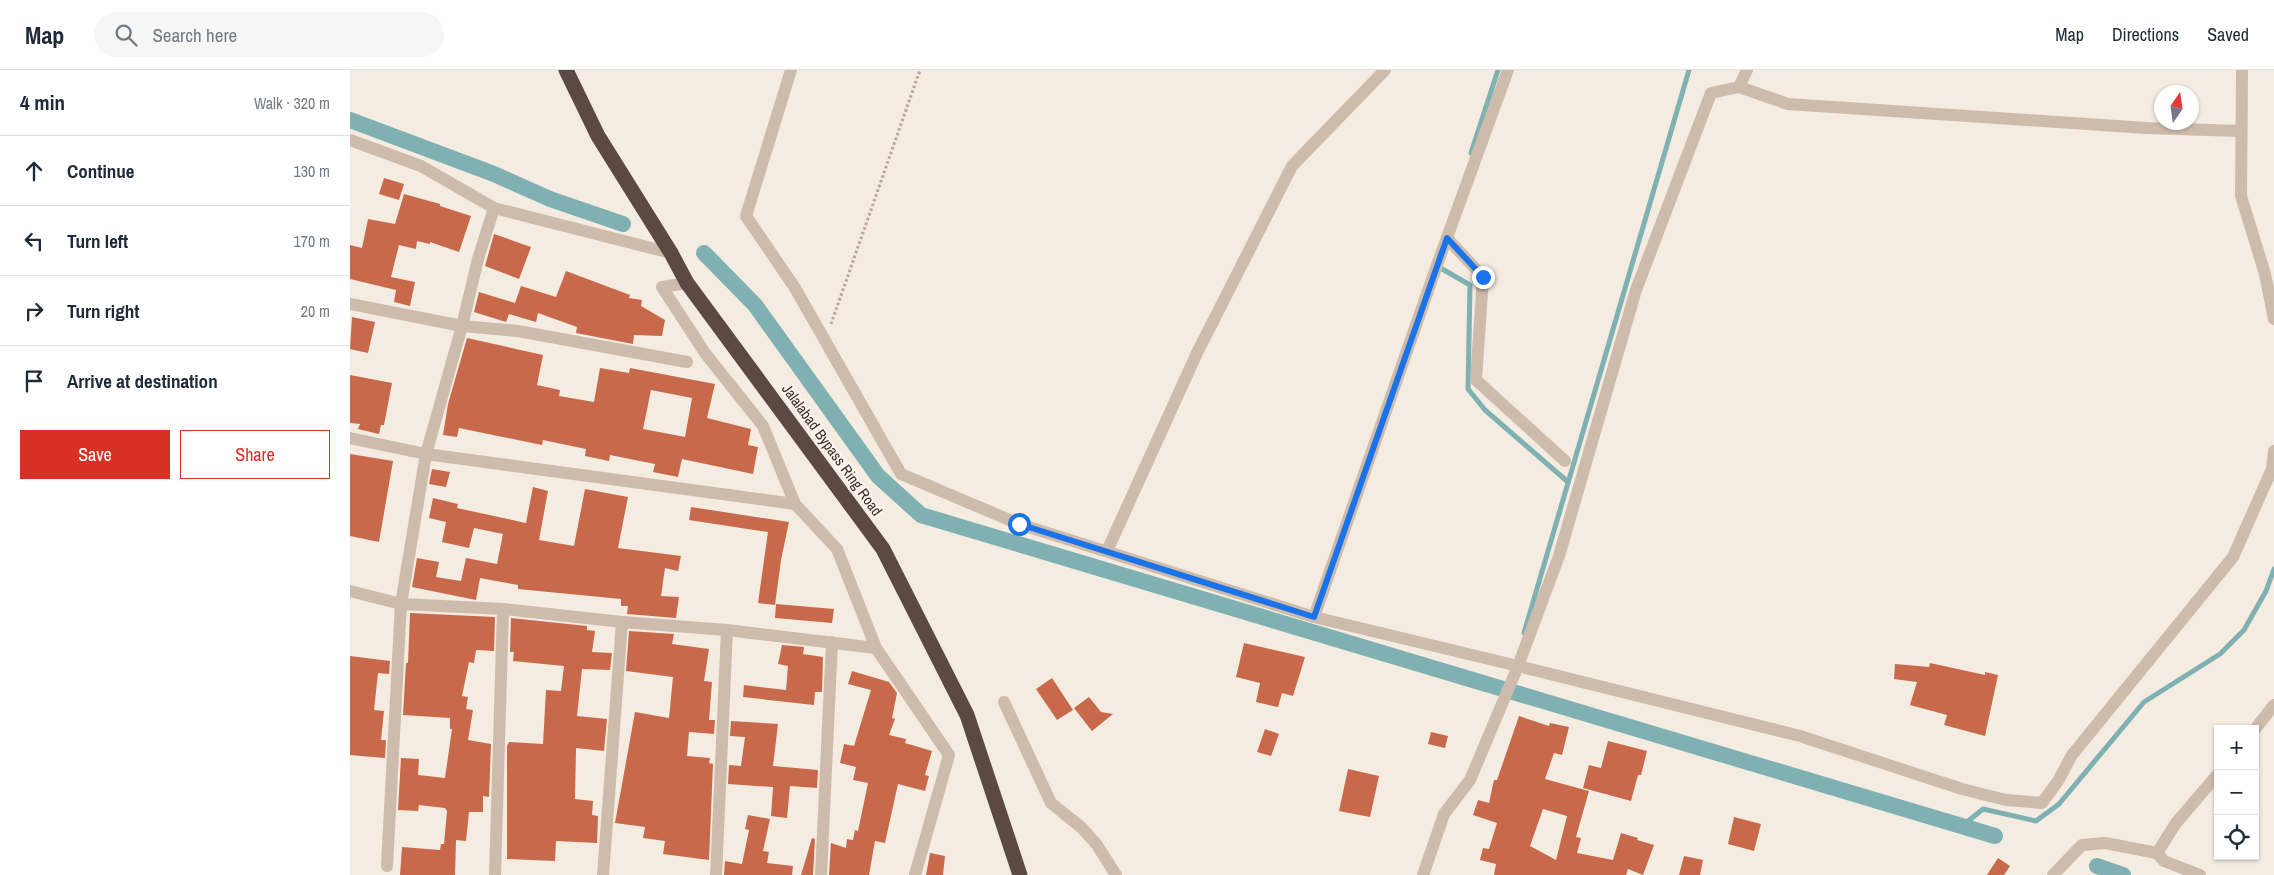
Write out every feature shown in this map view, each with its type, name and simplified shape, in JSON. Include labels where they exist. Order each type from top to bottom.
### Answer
[{"type":"highway","name":"Jalalabad Bypass Ring Road","points":[[566,70],[598,136],[671,253],[687,283],[883,549],[967,715],[1020,875]]},
{"type":"street","points":[[790,70],[746,216],[795,288],[901,474],[1019,524],[1314,617],[1800,736],[1962,789],[2006,800],[2042,803],[2058,781],[2072,755],[2233,557],[2272,469],[2274,451]]},
{"type":"street","points":[[1107,551],[1197,354],[1292,166],[1385,70]]},
{"type":"street","points":[[1314,617],[1508,70]]},
{"type":"street","points":[[1739,87],[1747,70]]},
{"type":"street","points":[[2242,70],[2241,196],[2265,274],[2274,319]]},
{"type":"street","points":[[1424,875],[1444,814],[1470,780],[1518,666],[1559,556],[1636,290],[1711,93],[1739,87],[1788,104],[2146,128],[2241,131]]},
{"type":"street","points":[[350,140],[422,166],[494,208],[671,253]]},
{"type":"street","points":[[387,866],[401,604],[426,454],[462,326],[478,260],[494,208]]},
{"type":"street","points":[[1447,238],[1483,277],[1476,380],[1565,461]]},
{"type":"street","points":[[687,283],[662,287],[705,353],[763,426],[795,504],[837,549],[876,648],[949,755],[915,875]]},
{"type":"street","points":[[350,304],[462,326],[518,331],[687,362]]},
{"type":"street","points":[[350,438],[426,454],[795,504]]},
{"type":"street","points":[[350,591],[401,604],[504,609],[622,622],[727,630],[876,648]]},
{"type":"street","points":[[494,875],[504,609]]},
{"type":"street","points":[[603,875],[622,622]]},
{"type":"street","points":[[716,875],[727,630]]},
{"type":"street","points":[[821,875],[832,642]]},
{"type":"street","points":[[1004,702],[1051,803],[1082,828],[1097,845],[1116,875]]},
{"type":"street","points":[[2258,725],[2274,705]]},
{"type":"street","points":[[2157,853],[2176,823],[2214,779]]},
{"type":"street","points":[[2053,875],[2082,845],[2105,843],[2157,853],[2164,861],[2200,875]]},
{"type":"path","points":[[825,341],[920,70]]},
{"type":"building","points":[[384,178],[404,184],[399,200],[379,194]]},
{"type":"building","points":[[404,194],[440,204],[440,206],[471,216],[459,252],[430,242],[430,244],[417,241],[416,249],[399,245],[391,277],[415,282],[410,306],[394,302],[396,290],[350,279],[350,245],[362,248],[368,219],[395,224]]},
{"type":"building","points":[[494,234],[531,247],[519,279],[485,266]]},
{"type":"building","points":[[566,271],[630,295],[629,298],[642,300],[641,306],[665,320],[662,336],[634,335],[633,344],[576,333],[577,327],[538,313],[536,322],[509,314],[506,322],[474,312],[479,292],[515,303],[521,286],[556,297]]},
{"type":"building","points":[[352,317],[375,322],[368,353],[350,349]]},
{"type":"building","points":[[467,338],[543,355],[537,385],[560,390],[559,396],[594,402],[600,368],[629,373],[630,368],[715,384],[707,418],[751,429],[748,445],[758,447],[753,474],[682,459],[678,477],[653,472],[655,464],[610,455],[609,461],[585,456],[586,449],[543,440],[542,445],[459,428],[457,437],[443,435],[448,404]],"holes":[[[651,390],[692,398],[685,437],[643,429]]]},
{"type":"building","points":[[350,375],[392,383],[384,425],[381,425],[379,434],[358,429],[360,424],[350,423]]},
{"type":"building","points":[[350,454],[393,461],[379,542],[350,536]]},
{"type":"building","points":[[432,469],[450,472],[446,487],[429,484]]},
{"type":"building","points":[[533,487],[548,491],[539,540],[574,546],[585,489],[628,497],[618,548],[681,556],[678,571],[665,568],[661,596],[679,597],[676,618],[627,614],[628,606],[621,606],[621,599],[518,589],[518,585],[480,578],[476,600],[412,587],[417,558],[439,562],[436,577],[461,581],[466,558],[497,564],[503,534],[474,528],[469,548],[442,542],[446,522],[429,518],[433,498],[458,504],[457,508],[526,523]]},
{"type":"building","points":[[691,507],[789,522],[781,560],[775,605],[758,603],[768,532],[689,520]]},
{"type":"building","points":[[776,604],[834,609],[832,623],[775,618]]},
{"type":"building","points":[[410,613],[495,617],[494,651],[476,650],[474,663],[469,662],[462,696],[468,697],[466,709],[473,710],[468,740],[491,744],[489,797],[483,796],[483,812],[469,812],[466,841],[456,840],[455,875],[400,875],[402,847],[440,850],[441,844],[444,844],[447,811],[445,808],[419,805],[418,811],[398,810],[401,758],[419,759],[418,775],[445,778],[452,729],[450,729],[450,718],[403,715]]},
{"type":"building","points":[[511,618],[587,626],[587,630],[595,631],[592,652],[612,653],[610,670],[582,669],[577,716],[607,719],[604,751],[576,748],[575,799],[593,801],[592,815],[598,816],[597,843],[556,841],[555,861],[507,859],[507,746],[509,742],[543,744],[546,690],[561,691],[564,666],[513,661],[514,652],[510,652]]},
{"type":"building","points":[[629,631],[674,634],[672,644],[709,649],[704,681],[712,682],[709,720],[715,720],[714,734],[689,732],[687,756],[710,758],[709,763],[713,764],[709,860],[663,854],[665,841],[643,838],[645,827],[615,823],[635,712],[669,718],[673,677],[626,671]]},
{"type":"building","points":[[1244,643],[1305,657],[1293,696],[1282,693],[1278,707],[1256,702],[1260,683],[1236,677]]},
{"type":"building","points":[[782,645],[804,647],[803,654],[823,657],[822,692],[815,692],[814,705],[743,697],[744,685],[786,690],[788,666],[778,664]]},
{"type":"building","points":[[350,656],[390,661],[389,674],[378,673],[374,710],[384,711],[381,740],[386,740],[385,758],[350,755]]},
{"type":"building","points":[[1930,663],[1985,675],[1985,672],[1998,675],[1985,736],[1944,725],[1947,715],[1910,705],[1917,682],[1894,679],[1895,664],[1929,667]]},
{"type":"building","points":[[852,671],[889,682],[897,693],[892,718],[895,719],[889,735],[906,739],[905,743],[932,751],[925,775],[929,776],[925,791],[898,784],[885,843],[875,841],[869,875],[829,875],[831,843],[846,848],[847,839],[853,840],[855,830],[858,831],[868,783],[853,780],[856,767],[840,763],[844,744],[854,746],[871,690],[848,684]]},
{"type":"building","points":[[1052,678],[1073,710],[1057,720],[1036,689]]},
{"type":"building","points":[[1089,697],[1101,712],[1113,714],[1092,731],[1074,708]]},
{"type":"building","points":[[1519,716],[1549,726],[1550,723],[1569,727],[1562,755],[1554,753],[1545,779],[1589,791],[1576,837],[1581,838],[1577,853],[1613,860],[1621,833],[1638,838],[1637,840],[1654,845],[1643,875],[1628,869],[1626,875],[1494,875],[1496,864],[1480,860],[1483,848],[1489,849],[1497,823],[1473,815],[1478,800],[1489,803],[1494,780],[1497,780]],"holes":[[[1543,809],[1567,816],[1556,860],[1530,846]]]},
{"type":"building","points":[[731,721],[778,724],[773,766],[818,770],[817,788],[790,786],[787,818],[771,816],[773,787],[728,784],[729,765],[741,766],[745,737],[730,736]]},
{"type":"building","points":[[1265,729],[1279,734],[1271,756],[1257,752]]},
{"type":"building","points":[[1431,732],[1448,736],[1445,748],[1428,744]]},
{"type":"building","points":[[1608,741],[1647,751],[1641,775],[1638,775],[1631,801],[1583,788],[1589,765],[1601,768]]},
{"type":"building","points":[[1348,769],[1379,776],[1370,817],[1339,811]]},
{"type":"building","points":[[748,815],[770,819],[763,851],[769,852],[767,863],[793,866],[792,875],[724,875],[725,861],[742,864],[749,830],[745,829]]},
{"type":"building","points":[[1734,817],[1761,824],[1754,851],[1728,844]]},
{"type":"building","points":[[812,838],[815,839],[813,875],[801,875]]},
{"type":"building","points":[[930,853],[945,856],[943,875],[926,875]]},
{"type":"building","points":[[1684,856],[1703,860],[1700,875],[1679,875]]},
{"type":"building","points":[[1998,858],[2010,866],[2004,875],[1987,875]]},
{"type":"waterway","points":[[1471,153],[1498,70]]},
{"type":"waterway","points":[[1524,633],[1689,70]]},
{"type":"waterway","points":[[350,120],[494,174],[550,199],[623,224]]},
{"type":"waterway","points":[[704,253],[755,305],[878,476],[921,515],[1995,836]]},
{"type":"waterway","points":[[1437,266],[1470,285],[1468,389],[1485,410],[1568,482]]},
{"type":"waterway","points":[[1962,826],[1983,809],[2036,821],[2059,804],[2144,702],[2220,654],[2244,630],[2266,591],[2274,569]]},
{"type":"waterway","points":[[2097,866],[2123,875]]},
{"type":"route","points":[[1019,524],[1314,617],[1447,238],[1483,277]]}]
